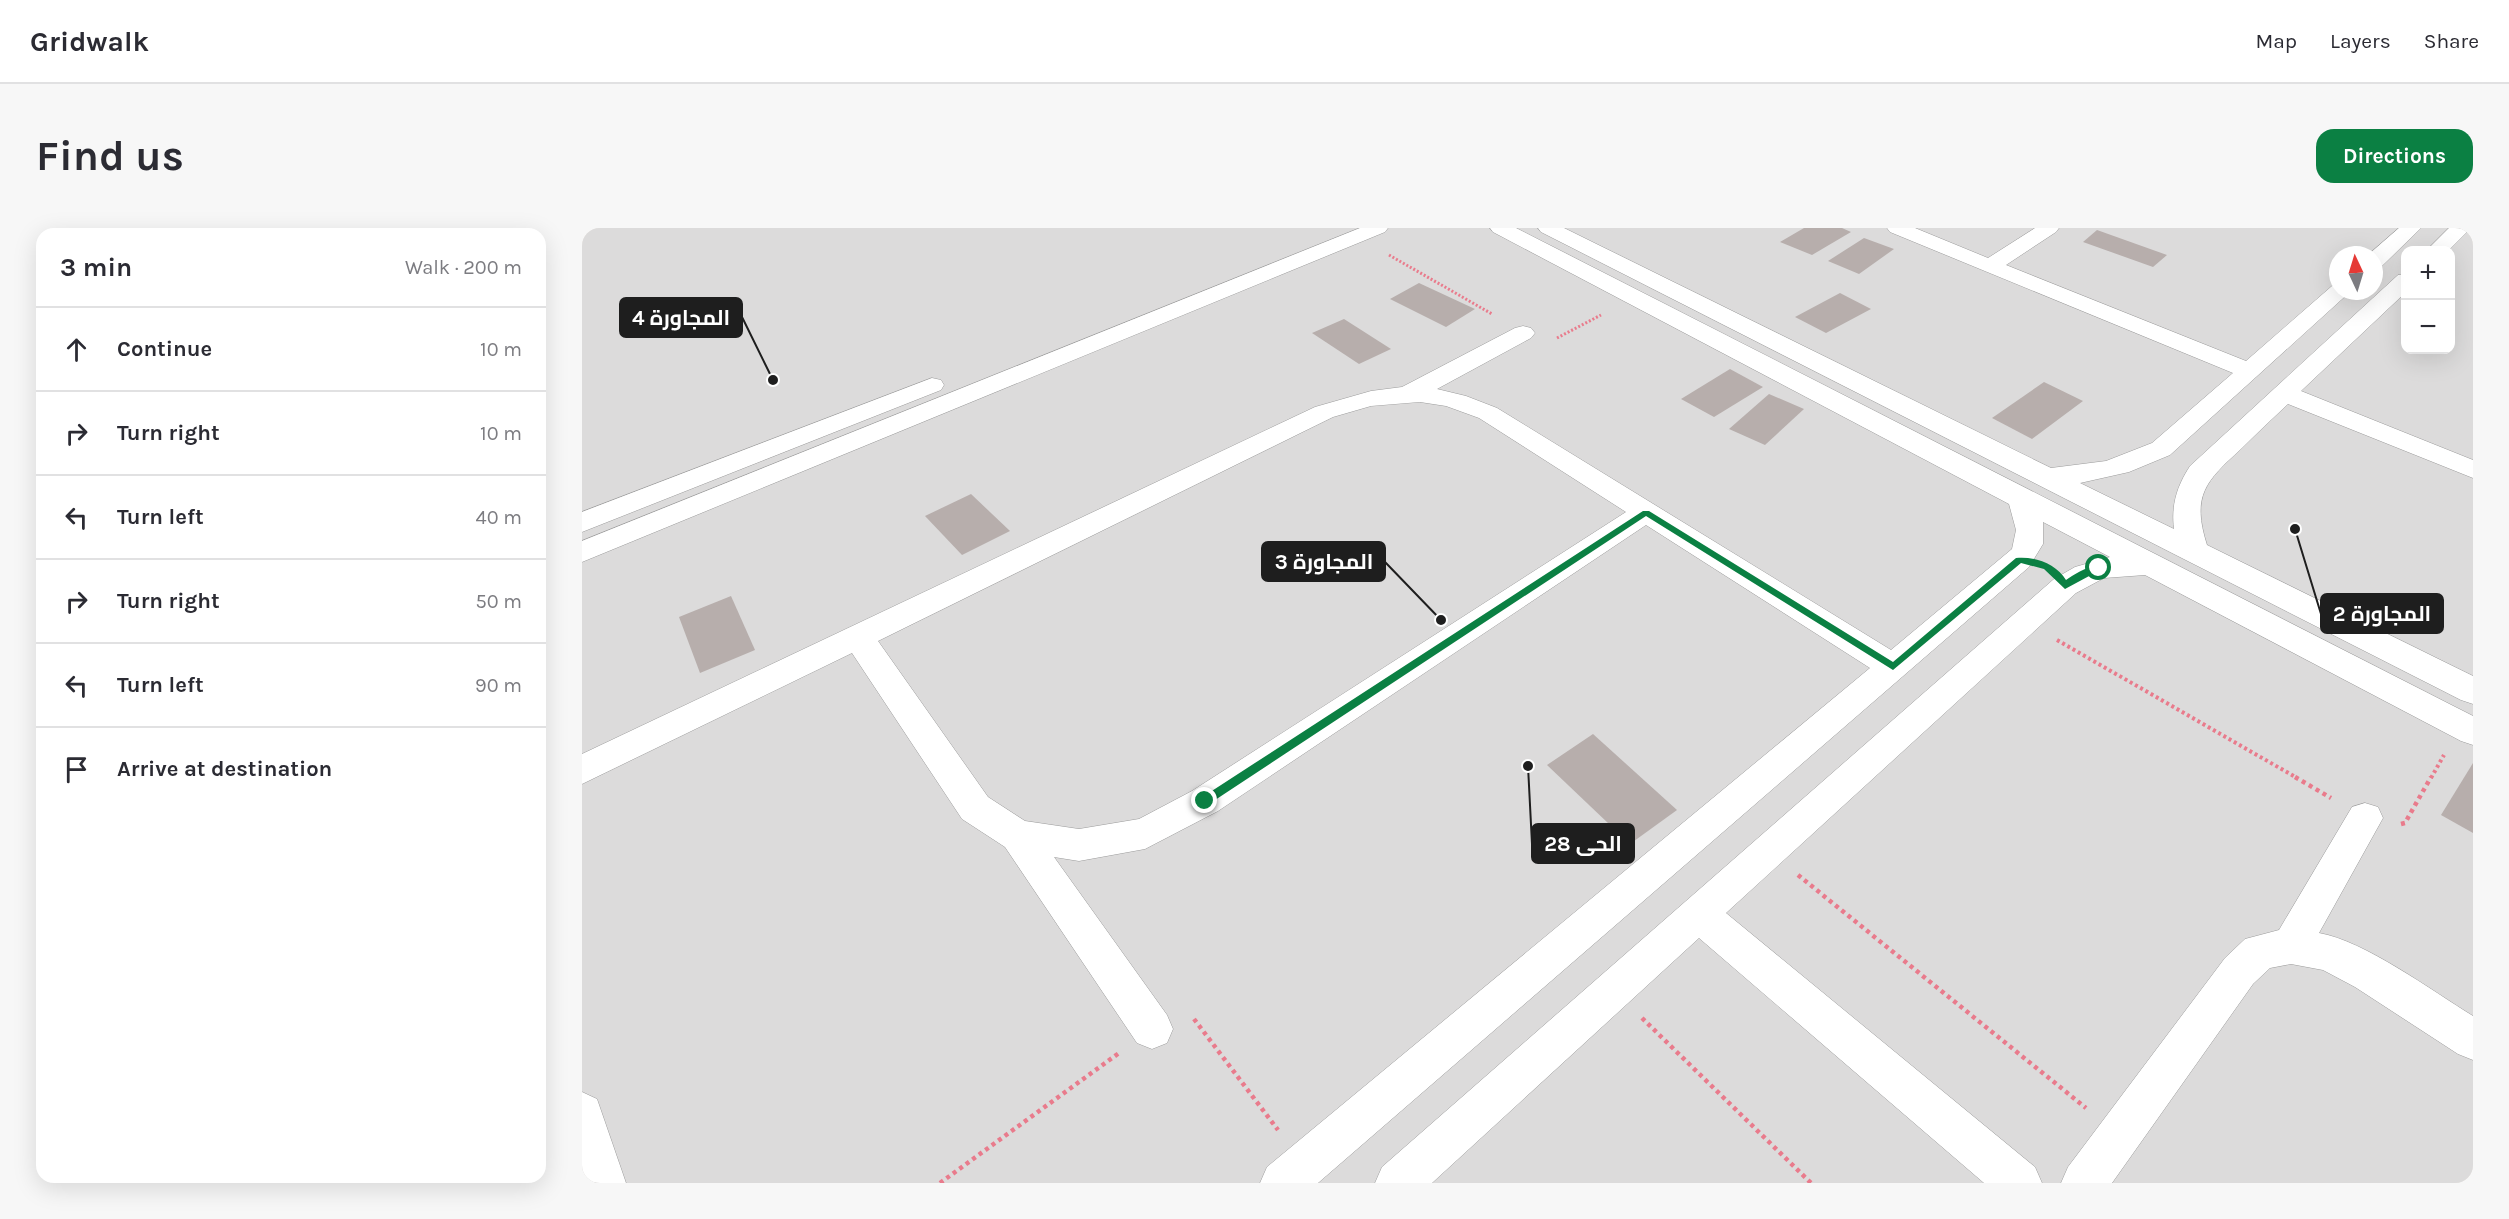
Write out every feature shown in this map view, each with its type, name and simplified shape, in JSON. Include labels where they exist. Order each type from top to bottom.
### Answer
[{"type":"street","points":[[582,523],[1330,228]]},
{"type":"street","points":[[1548,228],[2034,488],[2151,565],[2467,728]]},
{"type":"street","points":[[1897,228],[2249,371]]},
{"type":"street","points":[[1990,266],[2049,228]]},
{"type":"street","points":[[2383,253],[2411,228]]},
{"type":"street","points":[[2441,246],[2461,228]]},
{"type":"street","points":[[1519,231],[1634,298],[2034,488],[2194,552],[2473,691]]},
{"type":"street","points":[[582,552],[1368,232]]},
{"type":"street","points":[[2194,552],[2187,529],[2186,508],[2190,488],[2200,472],[2401,285]]},
{"type":"street","points":[[2034,488],[2139,461],[2161,449],[2330,300]]},
{"type":"street","points":[[1408,394],[1523,333]]},
{"type":"street","points":[[1000,358],[1018,374]]},
{"type":"street","points":[[2284,393],[2473,470]]},
{"type":"street","points":[[582,770],[1324,412],[1365,398],[1408,394],[1451,399],[1488,413],[1893,666]]},
{"type":"street","points":[[1294,1174],[2019,560],[2028,548],[2032,534],[2034,488]]},
{"type":"street","points":[[1018,836],[1079,845],[1145,832],[1205,801],[1646,513]]},
{"type":"street","points":[[2019,560],[2048,567],[2059,576],[2065,586]]},
{"type":"street","points":[[1398,1183],[2065,586],[2080,575],[2099,568],[2122,564],[2151,565]]},
{"type":"street","points":[[858,637],[975,808],[1018,836],[1152,1029]]},
{"type":"street","points":[[2291,946],[2365,818]]},
{"type":"street","points":[[1699,914],[2019,1183]]},
{"type":"street","points":[[2084,1183],[2239,971],[2259,952],[2291,946],[2329,953],[2369,974],[2473,1040]]},
{"type":"street","points":[[582,1114],[603,1183]]},
{"type":"path","points":[[1368,232],[1539,342],[1548,342],[1634,298]]},
{"type":"path","points":[[2026,621],[2365,818],[2388,825],[2405,823],[2467,728]]},
{"type":"path","points":[[1768,851],[2119,1135]]},
{"type":"path","points":[[1614,990],[1812,1183]]},
{"type":"path","points":[[940,1183],[1169,1017],[1181,1013],[1192,1017],[1294,1174]]},
{"type":"shaded area","points":[[582,228],[2473,228],[2473,1183],[582,1183]]},
{"type":"building","points":[[1804,228],[1842,228],[1851,232],[1812,255],[1780,242]]},
{"type":"building","points":[[2097,230],[2167,255],[2153,267],[2083,242]]},
{"type":"building","points":[[1864,238],[1894,249],[1859,274],[1828,261]]},
{"type":"building","points":[[1419,283],[1475,309],[1446,327],[1390,299]]},
{"type":"building","points":[[1840,293],[1871,309],[1826,333],[1795,317]]},
{"type":"building","points":[[1344,319],[1391,349],[1359,364],[1312,333]]},
{"type":"building","points":[[1730,369],[1763,387],[1714,417],[1681,399]]},
{"type":"building","points":[[2044,382],[2083,401],[2032,439],[1992,418]]},
{"type":"building","points":[[1769,394],[1804,409],[1765,445],[1729,429]]},
{"type":"building","points":[[971,494],[1010,531],[962,555],[925,516]]},
{"type":"building","points":[[731,596],[755,650],[700,673],[679,617]]},
{"type":"building","points":[[1593,734],[1677,810],[1630,844],[1547,765]]},
{"type":"building","points":[[2473,763],[2473,833],[2441,815]]},
{"type":"place","name":"المجاورة 4","points":[[773,380]]},
{"type":"place","name":"المجاورة 2","points":[[2295,529]]},
{"type":"place","name":"المجاورة 3","points":[[1441,620]]},
{"type":"place","name":"الحى 28","points":[[1528,766]]},
{"type":"route","points":[[1205,801],[1646,513],[1893,666],[2019,560],[2048,567],[2059,576],[2065,586],[2080,575],[2099,568]]}]
